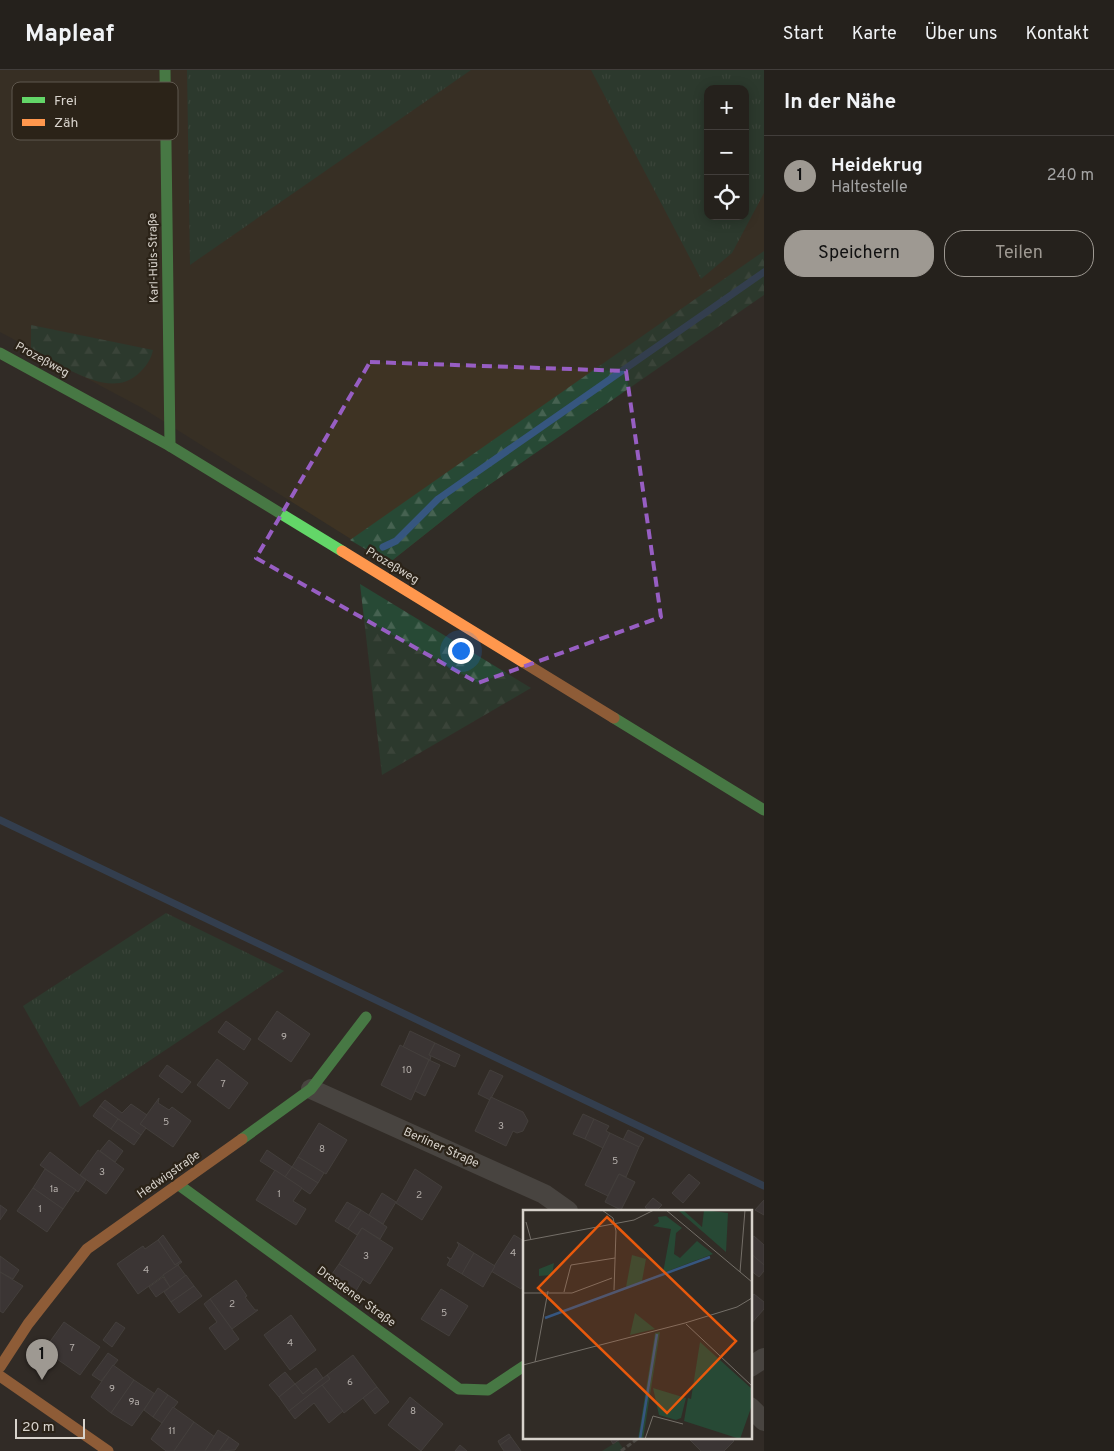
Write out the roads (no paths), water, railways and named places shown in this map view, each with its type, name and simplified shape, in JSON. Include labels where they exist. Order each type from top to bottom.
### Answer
[{"type":"street","name":"Karl-Hüls-Straße","points":[[166,140],[170,446]]},
{"type":"street","name":"Prozeßweg","points":[[0,353],[170,446],[764,810]]},
{"type":"street","name":"Hedwigstraße","points":[[0,1367],[28,1324],[87,1249],[311,1089],[366,1017]]},
{"type":"street","name":"Berliner Straße","points":[[311,1089],[544,1194],[567,1210]]},
{"type":"street","name":"Dresdener Straße","points":[[179,1185],[459,1389],[488,1390],[523,1367]]},
{"type":"street","points":[[752,1366],[764,1358]]},
{"type":"street","points":[[0,1376],[108,1451]]},
{"type":"street","points":[[752,1409],[764,1421]]},
{"type":"waterway","points":[[383,547],[396,541],[438,499],[764,272]]},
{"type":"waterway","points":[[0,820],[764,1186]]},
{"type":"place","name":"Heidekrug","points":[[42,1380]]}]
